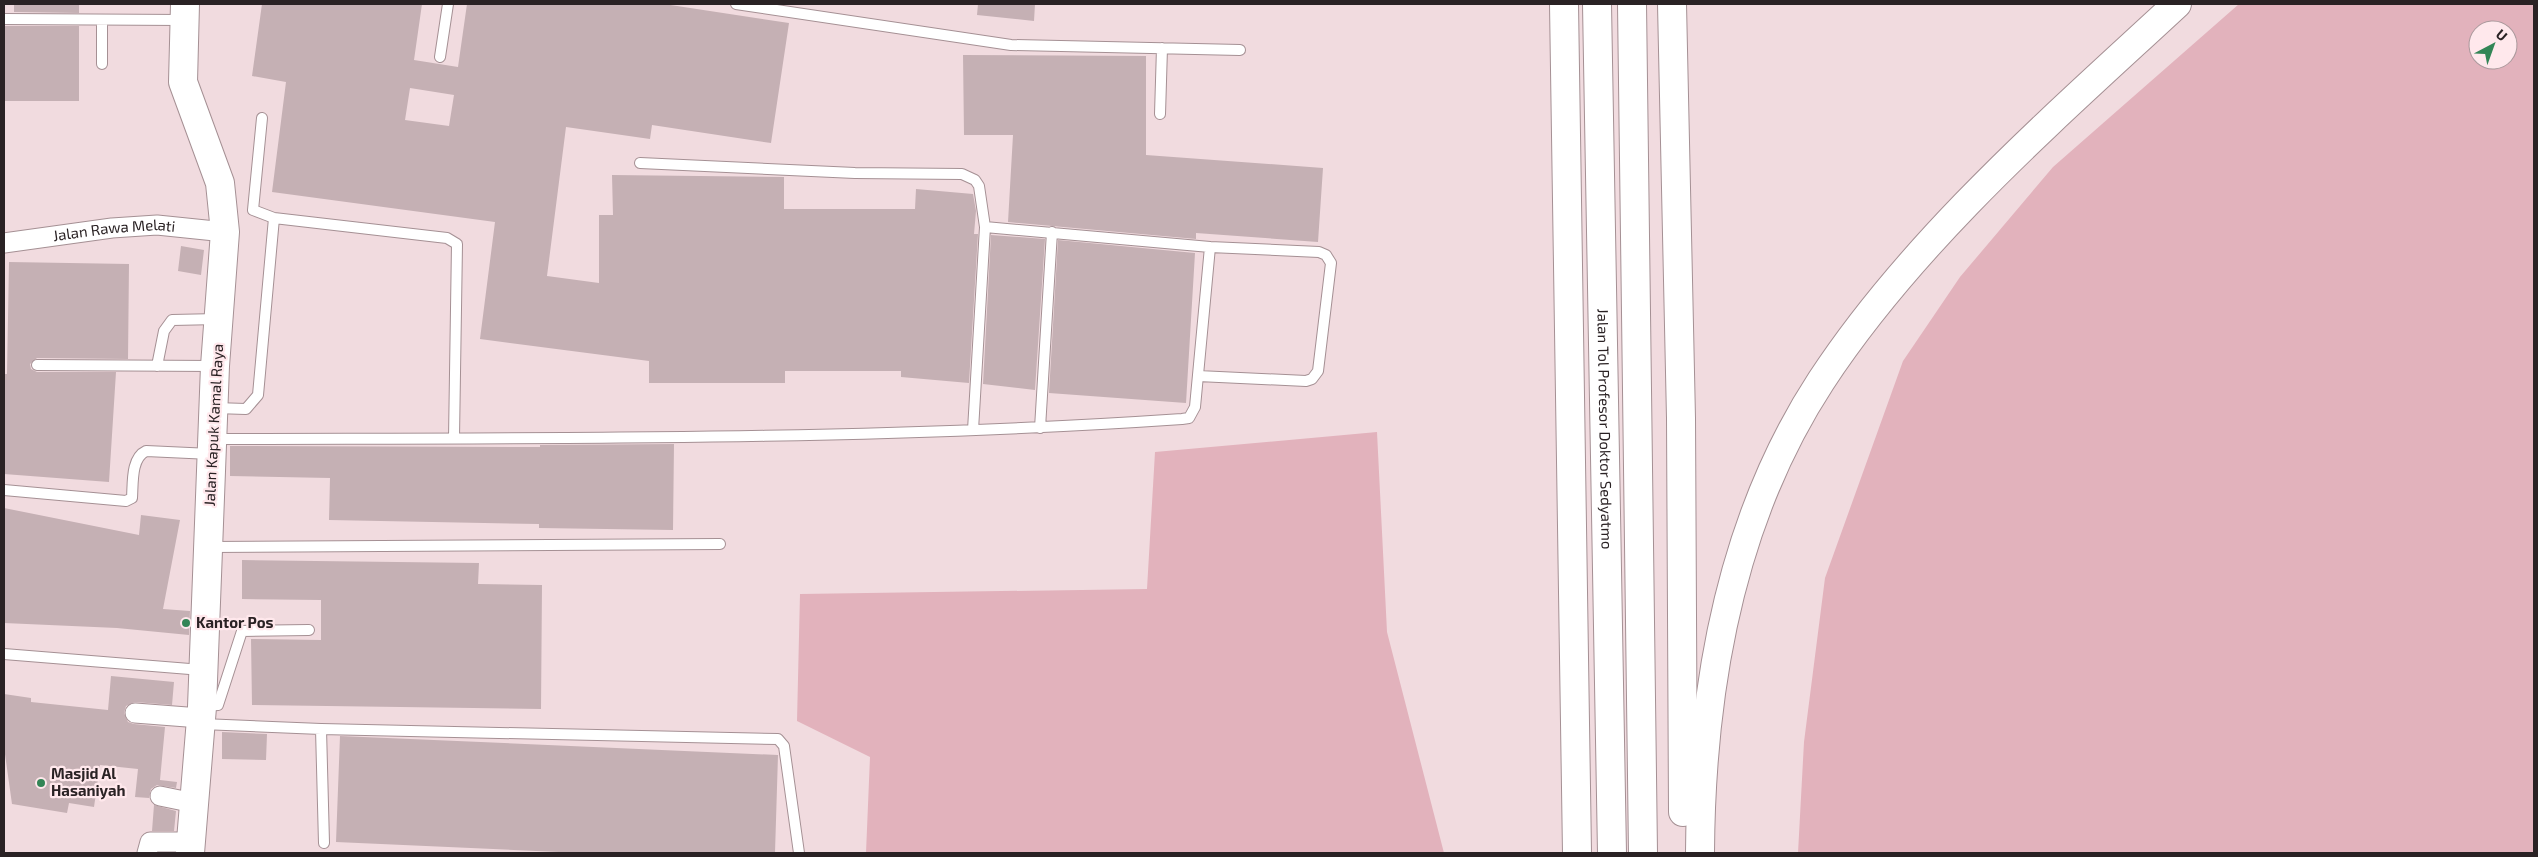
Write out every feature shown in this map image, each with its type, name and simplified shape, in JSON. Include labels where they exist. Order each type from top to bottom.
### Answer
[{"type":"main road","points":[[1564,4],[1577,853]]},
{"type":"main road","name":"Jalan Tol Profesor Doktor Sedyatmo","points":[[1597,4],[1612,853]]},
{"type":"main road","points":[[1632,4],[1643,853]]},
{"type":"main road","points":[[1672,4],[1681,418],[1683,853]]},
{"type":"main road","points":[[1700,853],[1700,792],[1705,730],[1718,644],[1734,579],[1756,512],[1796,425],[1820,382],[1859,328],[1916,260],[1959,213],[2054,118],[2178,4]]},
{"type":"main road","name":"Jalan Kapuk Kamal Raya","points":[[184,12],[183,82],[220,183],[225,232],[218,319],[204,670],[190,848]]},
{"type":"street","name":"Jalan Rawa Melati","points":[[4,243],[112,228],[157,225],[225,232]]},
{"type":"street","points":[[136,713],[200,716]]},
{"type":"street","points":[[160,796],[194,803]]},
{"type":"street","points":[[147,853],[150,842],[190,848]]},
{"type":"lane","points":[[440,56],[448,4]]},
{"type":"lane","points":[[736,4],[1011,46],[1240,50]]},
{"type":"lane","points":[[4,19],[102,20],[184,12]]},
{"type":"lane","points":[[102,20],[102,64]]},
{"type":"lane","points":[[1160,114],[1162,48]]},
{"type":"lane","points":[[262,118],[253,210],[274,218],[447,238],[458,244],[454,438]]},
{"type":"lane","points":[[640,163],[855,173],[962,174],[975,180],[979,186],[985,227],[973,430]]},
{"type":"lane","points":[[214,408],[246,409],[258,395],[274,218]]},
{"type":"lane","points":[[985,227],[1210,247],[1319,252],[1326,255],[1331,263],[1318,371],[1312,379],[1306,381],[1198,376]]},
{"type":"lane","points":[[1040,428],[1052,232]]},
{"type":"lane","points":[[4,490],[126,501],[132,498],[136,459],[141,454],[146,451],[171,452],[213,446],[454,438],[700,437],[973,430],[1040,428],[1189,418],[1195,408],[1210,247]]},
{"type":"lane","points":[[157,366],[164,331],[172,320],[218,319]]},
{"type":"lane","points":[[37,365],[216,366]]},
{"type":"lane","points":[[208,547],[720,544]]},
{"type":"lane","points":[[200,716],[218,705],[242,631],[309,630]]},
{"type":"lane","points":[[4,654],[204,670]]},
{"type":"lane","points":[[200,716],[321,729],[778,739],[784,746],[799,853]]},
{"type":"lane","points":[[321,729],[324,843]]},
{"type":"shaded area","points":[[2239,4],[2534,4],[2534,853],[1798,853],[1804,742],[1825,578],[1903,361],[1960,277],[2053,167]]},
{"type":"shaded area","points":[[1377,432],[1387,632],[1444,853],[866,853],[870,757],[797,721],[800,594],[1147,589],[1155,452]]},
{"type":"building","points":[[14,4],[79,4],[79,13],[14,12]]},
{"type":"building","points":[[262,4],[422,4],[414,60],[458,67],[467,4],[664,4],[789,23],[771,143],[652,125],[650,139],[566,127],[547,276],[599,283],[599,215],[613,215],[612,175],[784,177],[784,209],[915,209],[916,189],[973,194],[976,211],[974,234],[978,234],[969,383],[901,377],[901,371],[785,371],[785,383],[649,383],[649,361],[480,339],[495,222],[272,192],[286,82],[252,76]],"holes":[[[410,88],[454,95],[449,126],[405,120]]]},
{"type":"building","points":[[978,4],[1035,4],[1034,21],[977,15]]},
{"type":"building","points":[[4,26],[79,26],[79,101],[4,101]]},
{"type":"building","points":[[963,55],[1146,56],[1146,155],[1323,168],[1318,242],[1196,233],[1196,239],[1008,222],[1013,135],[964,135]]},
{"type":"building","points":[[991,235],[1045,239],[1035,390],[983,384]]},
{"type":"building","points":[[1058,240],[1195,253],[1186,403],[1049,393]]},
{"type":"building","points":[[181,246],[204,250],[201,275],[178,271]]},
{"type":"building","points":[[9,262],[129,264],[128,359],[37,358],[30,364],[31,369],[37,372],[116,372],[109,482],[4,474],[4,374],[7,374]]},
{"type":"building","points":[[674,444],[673,530],[539,528],[539,524],[329,520],[330,478],[230,476],[230,446],[540,447],[540,445]]},
{"type":"building","points":[[4,508],[139,535],[141,515],[180,520],[163,609],[190,611],[189,635],[117,628],[4,623]]},
{"type":"building","points":[[242,560],[479,563],[478,584],[542,585],[541,709],[252,705],[251,639],[321,640],[321,600],[242,599]]},
{"type":"building","points":[[111,676],[174,682],[172,705],[135,702],[126,706],[124,713],[128,722],[165,727],[160,780],[177,782],[176,788],[157,785],[151,789],[149,798],[135,797],[138,769],[100,765],[94,807],[69,803],[67,813],[12,804],[4,747],[4,694],[31,698],[31,702],[108,710]]},
{"type":"building","points":[[222,732],[267,734],[266,760],[222,759]]},
{"type":"building","points":[[340,736],[778,755],[775,853],[581,853],[336,842]]},
{"type":"building","points":[[154,805],[176,811],[174,831],[152,831]]},
{"type":"place","name":"Kantor Pos","points":[[186,623]]},
{"type":"place","name":"Masjid Al Hasaniyah","points":[[41,783]]}]
